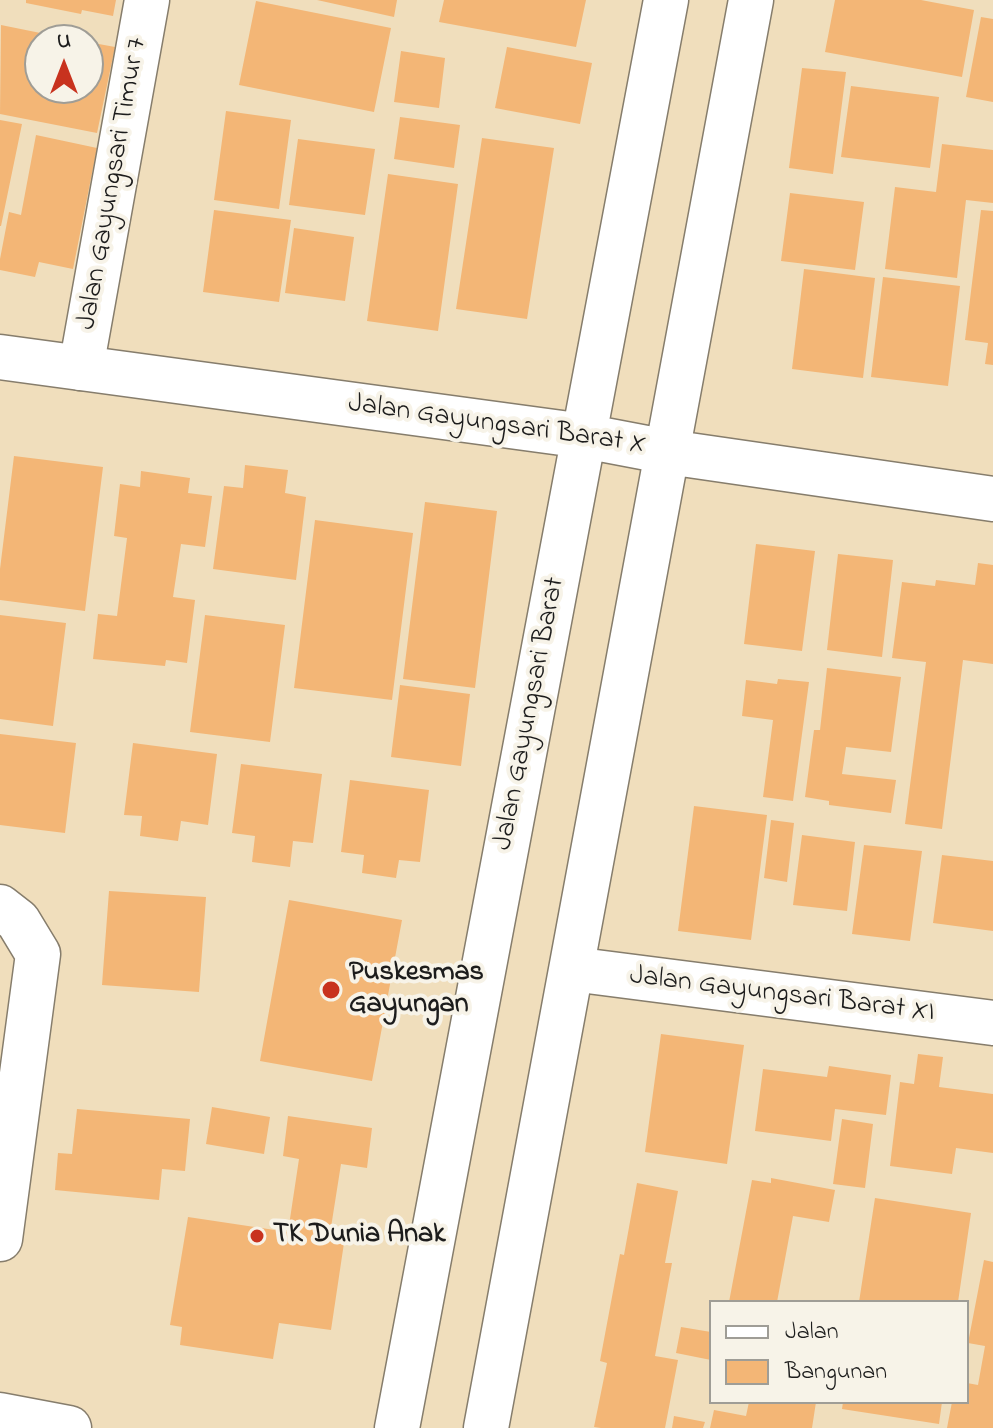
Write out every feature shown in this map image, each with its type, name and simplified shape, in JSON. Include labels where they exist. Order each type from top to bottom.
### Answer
[{"type":"street","name":"Jalan Gayungsari Timur 7","points":[[81,368],[147,0]]},
{"type":"street","name":"Jalan Gayungsari Barat","points":[[397,1428],[666,0]]},
{"type":"street","points":[[486,1428],[751,0]]},
{"type":"street","name":"Jalan Gayungsari Barat X","points":[[0,357],[584,436],[668,452],[993,499]]},
{"type":"street","points":[[0,907],[18,921],[38,954],[0,1239]]},
{"type":"street","name":"Jalan Gayungsari Barat XI","points":[[572,969],[993,1023]]},
{"type":"street","points":[[0,1415],[69,1428]]},
{"type":"building","points":[[26,0],[116,0],[113,16],[82,10],[81,14],[26,3]]},
{"type":"building","points":[[317,0],[397,0],[394,17]]},
{"type":"building","points":[[444,0],[586,0],[576,47],[439,22]]},
{"type":"building","points":[[835,0],[921,0],[974,10],[962,77],[825,52]]},
{"type":"building","points":[[256,1],[391,28],[374,112],[239,85]]},
{"type":"building","points":[[981,17],[993,19],[993,102],[966,97]]},
{"type":"building","points":[[1,25],[24,30],[24,104],[103,104],[97,133],[0,114]]},
{"type":"building","points":[[104,45],[115,47],[104,100]]},
{"type":"building","points":[[507,47],[592,63],[580,124],[495,108]]},
{"type":"building","points":[[401,51],[445,58],[439,108],[394,102]]},
{"type":"building","points":[[802,68],[846,72],[833,174],[789,168]]},
{"type":"building","points":[[851,86],[939,97],[930,168],[841,157]]},
{"type":"building","points":[[226,111],[291,120],[279,209],[214,200]]},
{"type":"building","points":[[400,117],[460,125],[454,168],[394,159]]},
{"type":"building","points":[[0,120],[22,124],[1,226],[0,226]]},
{"type":"building","points":[[36,135],[97,148],[73,269],[39,262],[35,277],[0,270],[0,259],[9,212],[21,215]]},
{"type":"building","points":[[482,138],[554,148],[527,319],[456,309]]},
{"type":"building","points":[[298,139],[375,149],[365,215],[289,205]]},
{"type":"building","points":[[942,144],[993,150],[993,203],[966,200],[957,278],[885,269],[895,187],[936,192]]},
{"type":"building","points":[[388,174],[458,184],[438,331],[367,321]]},
{"type":"building","points":[[790,193],[864,202],[855,270],[781,261]]},
{"type":"building","points":[[214,210],[291,220],[279,302],[203,292]]},
{"type":"building","points":[[981,210],[993,211],[993,365],[985,364],[988,343],[965,340]]},
{"type":"building","points":[[294,228],[354,237],[345,301],[285,293]]},
{"type":"building","points":[[804,269],[875,278],[863,378],[792,369]]},
{"type":"building","points":[[883,277],[960,286],[948,386],[871,377]]},
{"type":"building","points":[[14,456],[103,467],[85,611],[0,600],[0,569]]},
{"type":"building","points":[[245,465],[288,470],[285,493],[306,497],[296,580],[213,569],[224,486],[243,488]]},
{"type":"building","points":[[141,471],[190,478],[188,493],[212,496],[205,547],[181,544],[173,597],[195,600],[187,663],[166,660],[165,666],[93,659],[98,614],[117,616],[127,538],[114,536],[120,484],[140,487]]},
{"type":"building","points":[[425,502],[497,511],[475,688],[403,679]]},
{"type":"building","points":[[315,520],[413,533],[392,700],[294,688]]},
{"type":"building","points":[[756,544],[815,551],[802,651],[744,644]]},
{"type":"building","points":[[838,554],[893,560],[882,657],[827,650]]},
{"type":"building","points":[[978,563],[993,565],[993,664],[963,660],[942,829],[905,824],[926,662],[892,658],[902,582],[935,586],[936,580],[975,585]]},
{"type":"building","points":[[0,615],[66,623],[53,726],[0,719]]},
{"type":"building","points":[[205,615],[285,625],[270,742],[190,732]]},
{"type":"building","points":[[827,668],[901,677],[891,752],[846,747],[842,774],[896,780],[891,813],[829,805],[829,801],[805,797],[814,730],[820,730]]},
{"type":"building","points":[[778,679],[809,682],[793,801],[763,797],[773,720],[742,716],[746,680],[777,684]]},
{"type":"building","points":[[400,685],[470,694],[461,766],[391,757]]},
{"type":"building","points":[[0,734],[76,743],[65,833],[0,825]]},
{"type":"building","points":[[133,743],[217,754],[208,825],[181,821],[178,841],[140,836],[142,816],[124,815]]},
{"type":"building","points":[[241,764],[322,774],[313,843],[293,841],[290,867],[252,862],[255,836],[232,833]]},
{"type":"building","points":[[350,780],[429,790],[420,862],[399,860],[396,878],[362,873],[364,855],[341,852]]},
{"type":"building","points":[[694,806],[767,815],[751,940],[678,931]]},
{"type":"building","points":[[771,820],[794,823],[787,882],[764,878]]},
{"type":"building","points":[[802,835],[855,842],[847,911],[793,905]]},
{"type":"building","points":[[864,845],[922,851],[910,941],[852,934]]},
{"type":"building","points":[[942,855],[993,861],[993,931],[933,923]]},
{"type":"building","points":[[109,891],[206,897],[199,992],[102,985]]},
{"type":"building","name":"Puskesmas Gayungan","points":[[289,900],[402,920],[372,1081],[260,1061]]},
{"type":"building","points":[[661,1034],[744,1045],[727,1164],[645,1152]]},
{"type":"building","points":[[918,1054],[943,1057],[939,1087],[993,1094],[993,1153],[956,1148],[952,1174],[890,1166],[900,1082],[914,1084]]},
{"type":"building","points":[[829,1066],[891,1075],[886,1115],[835,1109],[831,1141],[755,1131],[763,1069],[827,1077]]},
{"type":"building","points":[[212,1107],[270,1117],[264,1154],[206,1144]]},
{"type":"building","points":[[77,1109],[190,1119],[185,1171],[162,1169],[159,1200],[55,1190],[58,1153],[72,1154]]},
{"type":"building","name":"TK Dunia Anak","points":[[288,1116],[372,1128],[367,1168],[341,1164],[329,1240],[344,1243],[331,1330],[279,1323],[273,1359],[180,1345],[182,1327],[170,1325],[188,1217],[288,1232],[299,1159],[283,1156]]},
{"type":"building","points":[[842,1119],[873,1124],[865,1188],[833,1184]]},
{"type":"building","points":[[771,1178],[835,1190],[829,1222],[793,1216],[777,1300],[729,1300],[752,1180],[771,1183]]},
{"type":"building","points":[[637,1183],[678,1191],[665,1263],[672,1263],[655,1356],[678,1360],[665,1428],[594,1427],[607,1363],[600,1361]]},
{"type":"building","points":[[875,1198],[971,1213],[958,1300],[859,1300]]},
{"type":"building","points":[[984,1260],[993,1262],[993,1428],[947,1428],[952,1404],[969,1404],[969,1383],[978,1385],[985,1346],[969,1343]]},
{"type":"building","points":[[681,1327],[709,1332],[709,1360],[676,1353]]},
{"type":"building","points":[[749,1404],[816,1404],[812,1428],[710,1428],[714,1410],[746,1416]]},
{"type":"building","points":[[843,1404],[942,1404],[939,1424],[842,1409]]},
{"type":"building","points":[[674,1416],[705,1422],[703,1428],[672,1428]]},
{"type":"place","name":"Puskesmas Gayungan","points":[[331,990]]},
{"type":"place","name":"TK Dunia Anak","points":[[257,1236]]}]
